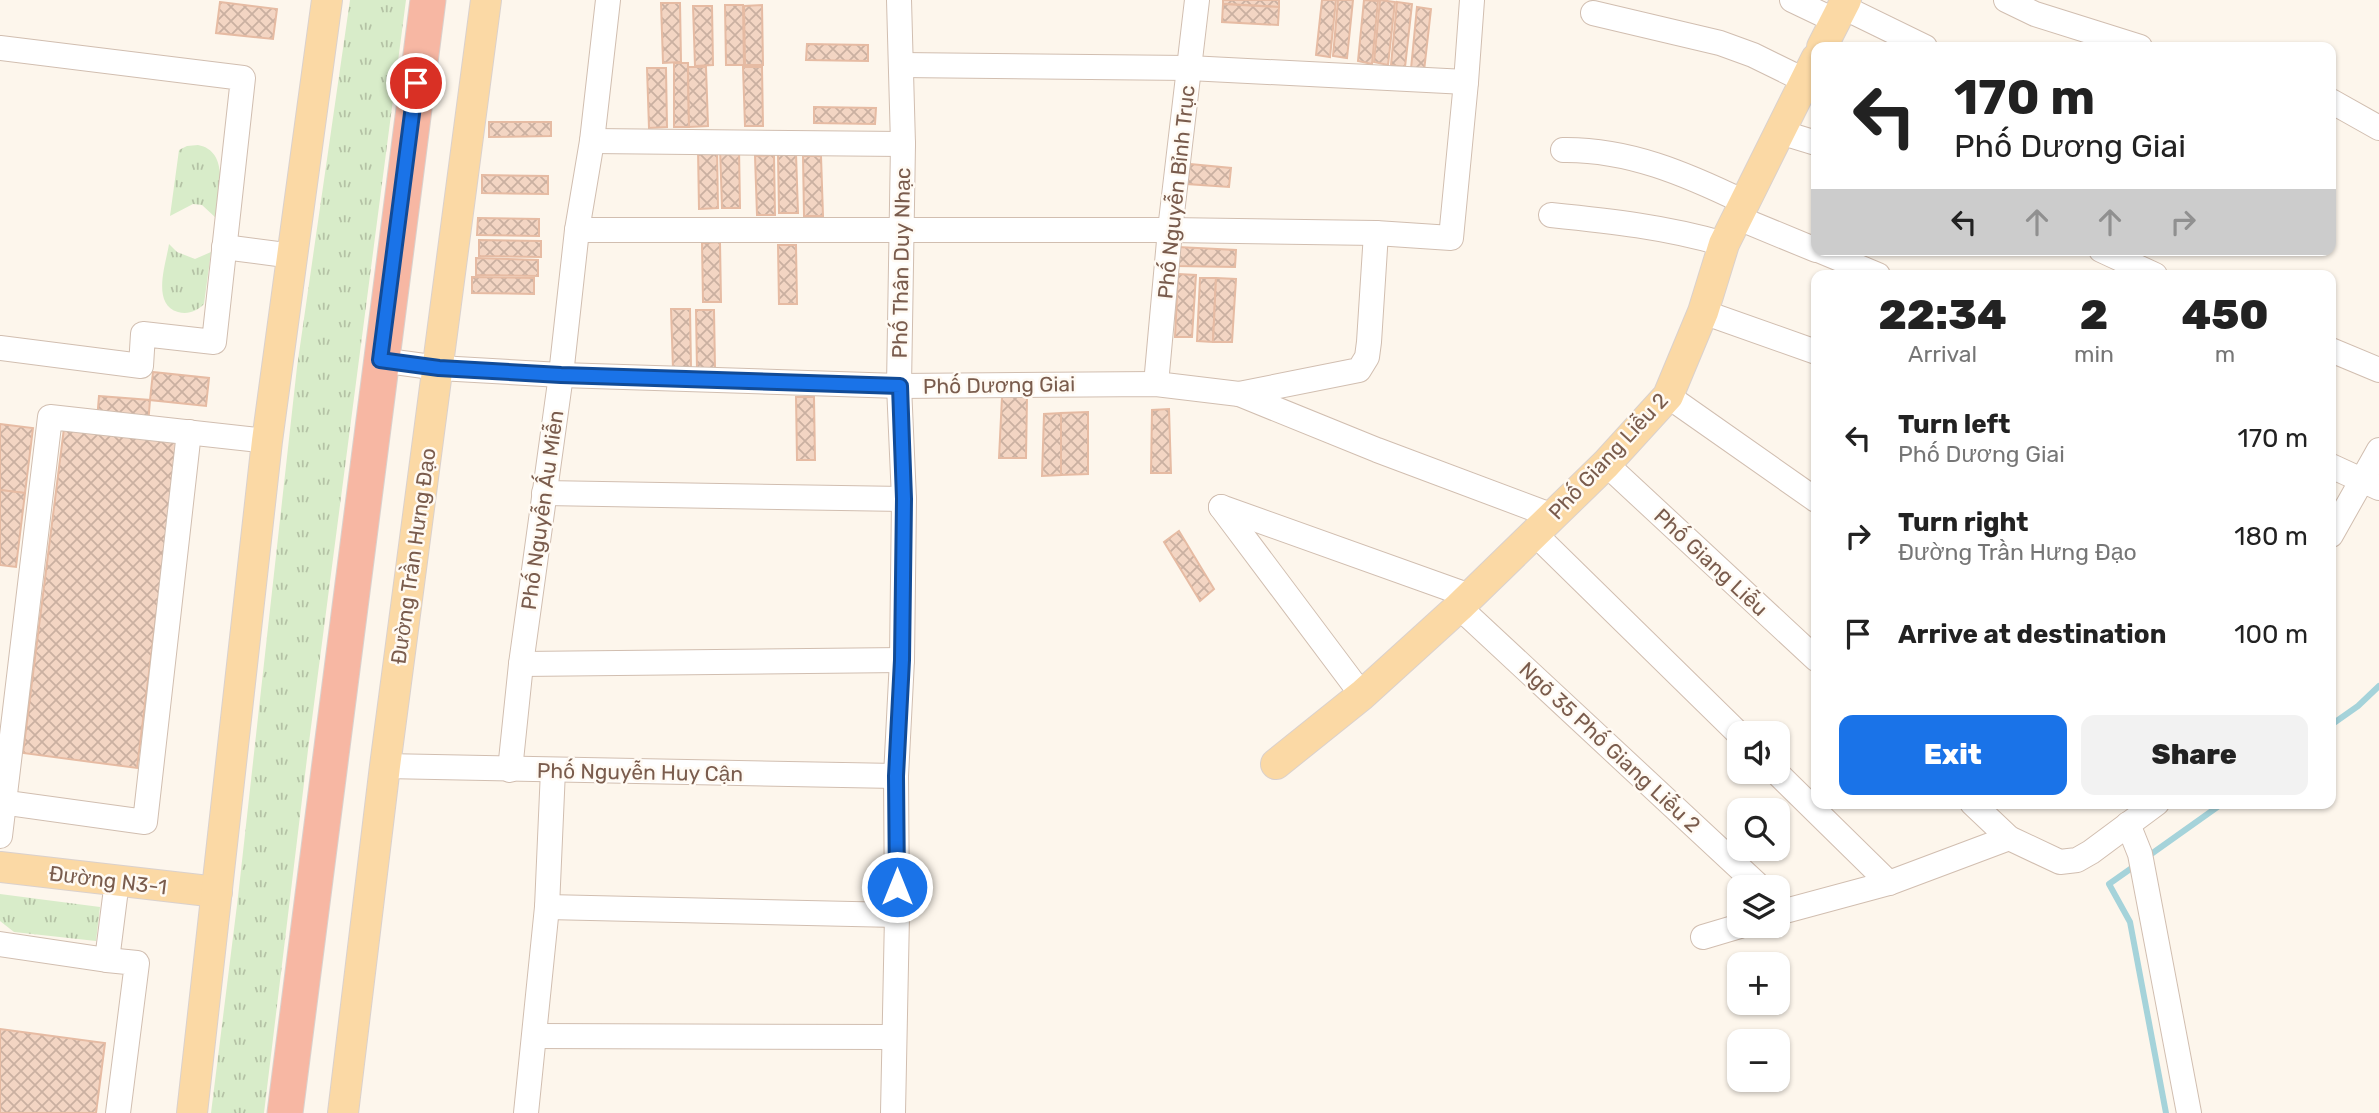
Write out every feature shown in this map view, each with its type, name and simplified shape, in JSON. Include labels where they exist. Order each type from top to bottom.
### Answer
[{"type":"highway","points":[[285,1113],[428,0]]},
{"type":"main road","points":[[192,1113],[267,441],[327,0]]},
{"type":"main road","name":"Đường Trần Hưng Đạo","points":[[343,1113],[384,766],[486,0]]},
{"type":"main road","points":[[1825,42],[1842,9]]},
{"type":"main road","name":"Phố Giang Liễu 2","points":[[1276,764],[1362,695],[1464,601],[1606,464],[1668,396],[1703,312],[1724,244],[1811,70]]},
{"type":"main road","name":"Đường N3-1","points":[[0,867],[217,892]]},
{"type":"street","name":"Phố Nguyễn Ấu Miễn","points":[[510,770],[521,664],[561,375],[577,230],[592,141],[608,0]]},
{"type":"street","name":"Phố Thân Duy Nhạc","points":[[893,1113],[897,915],[896,776],[902,660],[904,499],[900,386],[903,144],[900,0]]},
{"type":"street","name":"Phố Nguyễn Bỉnh Trục","points":[[1156,384],[1170,229],[1198,0]]},
{"type":"street","points":[[577,230],[1170,229],[1376,233],[1451,238],[1472,0]]},
{"type":"street","points":[[1792,0],[1842,9],[1914,42]]},
{"type":"street","points":[[2006,0],[2035,14],[2124,42]]},
{"type":"street","points":[[1592,13],[1720,43],[1753,55],[1811,70]]},
{"type":"street","points":[[0,48],[243,78],[214,341],[143,334],[141,366],[0,348]]},
{"type":"street","points":[[901,65],[1189,68],[1466,82]]},
{"type":"street","points":[[2336,104],[2379,128]]},
{"type":"street","points":[[1780,132],[1811,141]]},
{"type":"street","points":[[592,141],[903,144]]},
{"type":"street","points":[[1563,150],[1578,149],[1634,157],[1675,171],[1740,210],[1811,247]]},
{"type":"street","points":[[1550,215],[1646,225],[1724,244]]},
{"type":"street","points":[[1239,394],[1359,370],[1367,357],[1369,342],[1376,233]]},
{"type":"street","points":[[224,247],[293,256]]},
{"type":"street","points":[[1832,256],[1866,270]]},
{"type":"street","points":[[2114,256],[2144,270]]},
{"type":"street","points":[[1703,312],[1811,350]]},
{"type":"street","points":[[2336,352],[2379,370]]},
{"type":"street","name":"Phố Dương Giai","points":[[380,360],[439,368],[561,375],[900,386],[1156,384],[1239,394],[1377,450],[1460,479],[1544,525]]},
{"type":"street","points":[[1668,396],[1811,496]]},
{"type":"street","points":[[0,836],[50,417],[267,441]]},
{"type":"street","points":[[2,803],[145,822],[189,432]]},
{"type":"street","points":[[2336,528],[2370,484],[2379,450]]},
{"type":"street","name":"Phố Giang Liễu","points":[[1606,464],[1811,654]]},
{"type":"street","points":[[2336,468],[2370,484]]},
{"type":"street","points":[[544,492],[904,499]]},
{"type":"street","points":[[1362,695],[1221,507],[1464,601]]},
{"type":"street","points":[[1544,525],[1727,721]]},
{"type":"street","name":"Ngõ 35 Phố Giang Liễu 2","points":[[1464,601],[1748,875]]},
{"type":"street","points":[[521,664],[902,660]]},
{"type":"street","name":"Phố Nguyễn Huy Cận","points":[[384,766],[896,776]]},
{"type":"street","points":[[526,1113],[547,907],[553,770]]},
{"type":"street","points":[[1788,784],[1811,806]]},
{"type":"street","points":[[1814,809],[1889,883]]},
{"type":"street","points":[[1978,809],[2009,838],[2060,862],[2077,860],[2091,852],[2149,809]]},
{"type":"street","points":[[2128,824],[2140,854],[2189,1113]]},
{"type":"street","points":[[1790,907],[1889,883],[2009,838]]},
{"type":"street","points":[[107,960],[117,881]]},
{"type":"street","points":[[547,907],[897,915]]},
{"type":"street","points":[[1703,937],[1727,930]]},
{"type":"street","points":[[0,944],[137,963],[118,1113]]},
{"type":"street","points":[[535,1037],[894,1037]]},
{"type":"green space","points":[[350,0],[406,0],[308,750],[264,1113],[211,1113],[297,367]]},
{"type":"green space","points":[[198,145],[208,149],[219,164],[220,186],[216,218],[202,205],[193,204],[170,216],[179,150]]},
{"type":"green space","points":[[169,244],[177,252],[195,259],[211,252],[204,304],[192,312],[178,312],[170,308],[165,301],[162,282]]},
{"type":"green space","points":[[0,894],[100,907],[96,941],[14,932],[0,921]]},
{"type":"building","points":[[1223,0],[1279,0],[1279,7],[1223,4]]},
{"type":"building","points":[[1322,0],[1336,0],[1330,57],[1316,55]]},
{"type":"building","points":[[1338,0],[1353,0],[1347,58],[1333,56]]},
{"type":"building","points":[[1364,0],[1378,1],[1372,64],[1358,61]]},
{"type":"building","points":[[1380,0],[1395,2],[1388,65],[1374,62]]},
{"type":"building","points":[[220,2],[277,9],[273,39],[216,33]]},
{"type":"building","points":[[1397,2],[1412,4],[1405,67],[1391,65]]},
{"type":"building","points":[[661,3],[680,3],[681,62],[663,63]]},
{"type":"building","points":[[1223,4],[1279,7],[1278,25],[1222,22]]},
{"type":"building","points":[[725,5],[743,5],[744,65],[726,65]]},
{"type":"building","points":[[762,5],[763,65],[745,65],[744,6]]},
{"type":"building","points":[[693,6],[712,6],[713,65],[695,66]]},
{"type":"building","points":[[1417,7],[1431,9],[1424,71],[1411,69]]},
{"type":"building","points":[[807,44],[868,45],[868,61],[806,60]]},
{"type":"building","points":[[674,63],[688,63],[689,127],[674,127]]},
{"type":"building","points":[[688,67],[706,67],[708,126],[689,127]]},
{"type":"building","points":[[743,67],[762,67],[763,126],[745,126]]},
{"type":"building","points":[[647,68],[666,68],[667,127],[649,128]]},
{"type":"building","points":[[814,107],[876,108],[875,124],[814,123]]},
{"type":"building","points":[[489,122],[551,122],[551,136],[489,137]]},
{"type":"building","points":[[720,148],[739,148],[740,208],[722,208]]},
{"type":"building","points":[[698,149],[717,149],[718,208],[699,209]]},
{"type":"building","points":[[796,153],[798,213],[779,213],[778,154]]},
{"type":"building","points":[[774,155],[775,215],[757,215],[755,156]]},
{"type":"building","points":[[803,156],[821,156],[823,216],[804,216]]},
{"type":"building","points":[[1190,164],[1231,168],[1229,187],[1187,184]]},
{"type":"building","points":[[482,175],[548,176],[548,194],[482,193]]},
{"type":"building","points":[[478,218],[539,219],[539,236],[477,235]]},
{"type":"building","points":[[479,240],[541,241],[541,257],[479,256]]},
{"type":"building","points":[[720,242],[721,302],[703,302],[702,243]]},
{"type":"building","points":[[778,245],[796,245],[797,304],[779,304]]},
{"type":"building","points":[[1178,247],[1236,250],[1235,267],[1177,266]]},
{"type":"building","points":[[476,258],[538,260],[538,276],[476,275]]},
{"type":"building","points":[[1178,274],[1196,275],[1192,337],[1175,337]]},
{"type":"building","points":[[472,277],[534,278],[534,294],[472,293]]},
{"type":"building","points":[[1200,278],[1216,278],[1213,342],[1197,341]]},
{"type":"building","points":[[1216,278],[1236,279],[1232,342],[1213,342]]},
{"type":"building","points":[[671,309],[690,309],[691,368],[673,369]]},
{"type":"building","points":[[696,310],[714,310],[715,369],[697,370]]},
{"type":"building","points":[[153,372],[209,378],[206,406],[150,400]]},
{"type":"building","points":[[99,396],[150,400],[148,425],[97,420]]},
{"type":"building","points":[[1027,396],[1026,458],[999,458],[1002,397]]},
{"type":"building","points":[[796,397],[814,397],[815,460],[797,460]]},
{"type":"building","points":[[1169,409],[1171,473],[1151,473],[1152,410]]},
{"type":"building","points":[[1088,412],[1088,474],[1061,475],[1061,413]]},
{"type":"building","points":[[1061,413],[1061,475],[1042,476],[1044,414]]},
{"type":"building","points":[[0,424],[33,428],[25,493],[0,490]]},
{"type":"building","points":[[64,428],[178,442],[137,768],[23,753]]},
{"type":"building","points":[[0,490],[25,493],[16,567],[0,565]]},
{"type":"building","points":[[1179,531],[1214,589],[1200,601],[1164,542]]},
{"type":"building","points":[[0,1029],[105,1043],[96,1113],[0,1113]]},
{"type":"waterway","points":[[2336,721],[2379,686]]},
{"type":"waterway","points":[[2147,857],[2215,809]]},
{"type":"waterway","points":[[2136,865],[2109,884],[2130,922],[2166,1113]]},
{"type":"route","points":[[416,83],[380,360],[439,368],[561,375],[900,386],[904,499],[902,660],[896,776],[897,887]]}]
